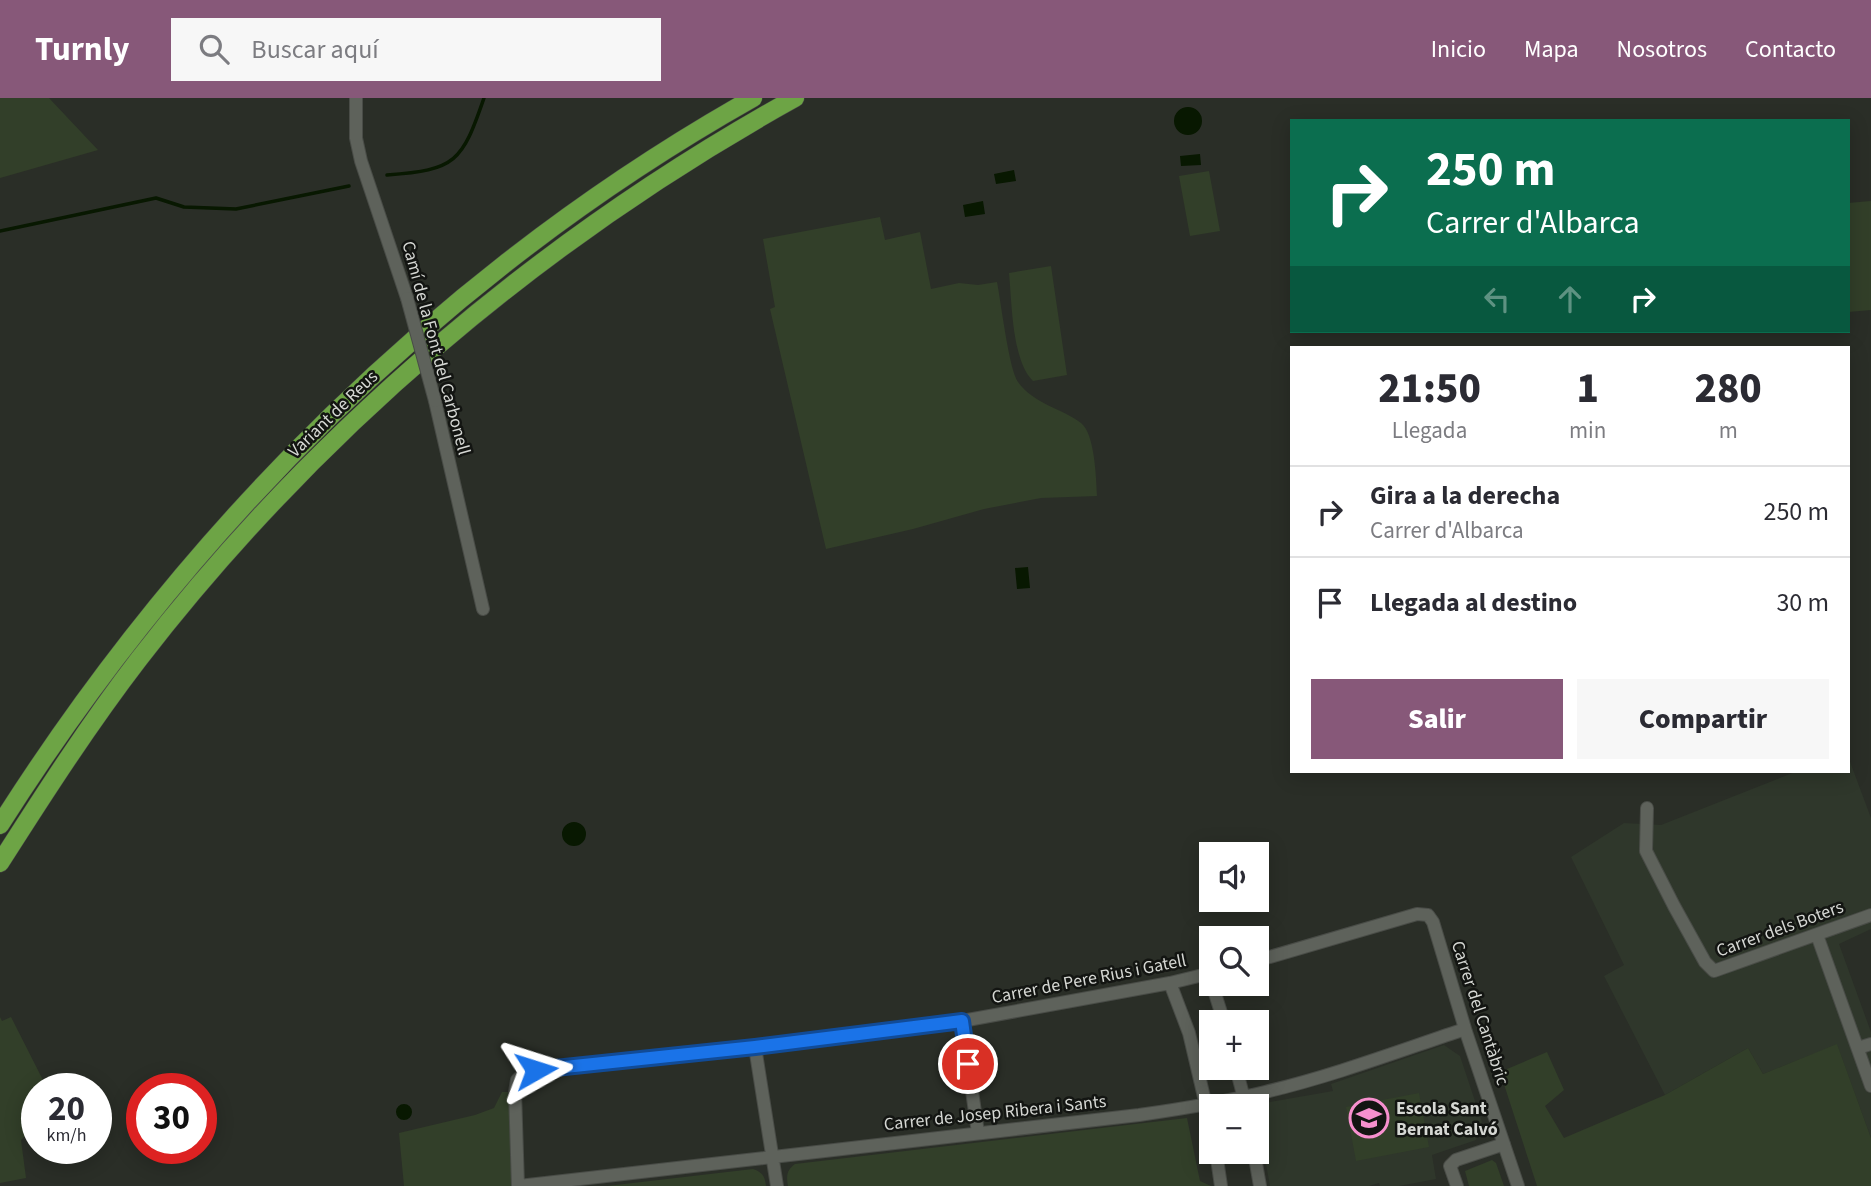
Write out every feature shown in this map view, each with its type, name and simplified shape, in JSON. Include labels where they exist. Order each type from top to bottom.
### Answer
[{"type":"highway","name":"Variant de Reus","points":[[0,824],[40,762],[123,647],[200,553],[306,441],[405,345],[521,252],[629,173],[753,98]]},
{"type":"highway","name":"Variant de Reus","points":[[0,863],[56,774],[139,660],[214,568],[323,452],[416,363],[534,267],[642,190],[739,129],[795,98]]},
{"type":"street","name":"Camí de la Font del Carbonell","points":[[356,98],[356,138],[361,161],[407,298],[435,401],[483,609]]},
{"type":"street","name":"Carrer dels Boters","points":[[1647,808],[1646,850],[1705,962],[1714,971],[1871,915]]},
{"type":"street","name":"Carrer del Cantàbric","points":[[1269,957],[1417,914],[1427,915],[1435,929],[1465,1029],[1518,1186]]},
{"type":"street","points":[[1817,935],[1871,1086]]},
{"type":"street","name":"Carrer de Pere Rius i Gatell","points":[[518,1186],[515,1126],[517,1080],[524,1073],[962,1021],[1199,979]]},
{"type":"street","points":[[1170,983],[1189,1033],[1203,1094]]},
{"type":"street","points":[[962,1021],[978,1133]]},
{"type":"street","name":"Carrer de Josep Ribera i Sants","points":[[1267,1094],[1465,1029]]},
{"type":"street","points":[[1858,1048],[1871,1044]]},
{"type":"street","points":[[755,1047],[777,1186]]},
{"type":"street","name":"Carrer de Josep Ribera i Sants","points":[[518,1186],[1199,1106]]},
{"type":"street","points":[[1457,1186],[1450,1166],[1456,1160],[1504,1144]]},
{"type":"street","points":[[1218,1164],[1221,1186]]},
{"type":"street","points":[[1256,1164],[1260,1186]]},
{"type":"shaded area","points":[[0,98],[49,98],[98,150],[0,178]]},
{"type":"shaded area","points":[[1188,107],[1198,111],[1202,121],[1198,131],[1188,135],[1178,131],[1174,121],[1178,111]]},
{"type":"shaded area","points":[[1200,154],[1201,165],[1181,166],[1180,156]]},
{"type":"shaded area","points":[[1014,170],[1016,181],[996,184],[994,174]]},
{"type":"shaded area","points":[[1209,171],[1220,231],[1190,236],[1179,176]]},
{"type":"shaded area","points":[[983,201],[985,214],[965,217],[963,205]]},
{"type":"shaded area","points":[[1871,201],[1871,310],[1850,312],[1850,203]]},
{"type":"shaded area","points":[[880,217],[885,240],[920,232],[931,289],[959,283],[978,285],[997,282],[1008,350],[1018,382],[1032,396],[1073,418],[1086,429],[1094,457],[1097,496],[1041,498],[984,509],[826,549],[770,309],[775,307],[763,239]]},
{"type":"shaded area","points":[[1051,266],[1067,375],[1033,381],[1026,372],[1017,346],[1009,273]]},
{"type":"shaded area","points":[[1028,567],[1030,588],[1017,589],[1015,568]]},
{"type":"shaded area","points":[[1850,762],[1871,818],[1871,929],[1839,944],[1871,1032],[1871,1138],[1837,1045],[1763,1074],[1748,1048],[1665,1095],[1604,976],[1624,965],[1571,857],[1624,823],[1661,825],[1792,773],[1850,773]]},
{"type":"shaded area","points":[[574,822],[583,825],[586,834],[583,843],[574,846],[565,843],[562,834],[565,825]]},
{"type":"shaded area","points":[[0,1017],[2,1021],[11,1017],[39,1073],[21,1073],[21,1164],[24,1164],[26,1178],[0,1183]]},
{"type":"shaded area","points":[[1837,1044],[1871,1138],[1871,1186],[1537,1186],[1500,1072],[1547,1052],[1564,1090],[1545,1106],[1564,1138],[1665,1095],[1748,1048],[1763,1074]]},
{"type":"shaded area","name":"Escola Sant Bernat Calvó","points":[[1444,1045],[1460,1056],[1482,1122],[1476,1140],[1432,1155],[1436,1179],[1399,1186],[1380,1186],[1379,1183],[1369,1186],[1270,1186],[1266,1164],[1269,1164],[1269,1102],[1333,1091],[1331,1084]]},
{"type":"shaded area","points":[[502,1092],[509,1092],[512,1186],[404,1186],[399,1133],[494,1108]]},
{"type":"shaded area","points":[[1419,1093],[1429,1147],[1356,1161],[1346,1107]]},
{"type":"shaded area","points":[[401,1104],[407,1104],[412,1112],[410,1118],[401,1120],[396,1115],[396,1109]]},
{"type":"shaded area","points":[[1187,1118],[1200,1181],[1211,1186],[788,1186],[788,1173],[795,1164]]},
{"type":"shaded area","points":[[1492,1160],[1496,1163],[1504,1186],[1469,1186],[1465,1171]]},
{"type":"shaded area","points":[[753,1169],[762,1175],[766,1186],[607,1186]]},
{"type":"waterway","points":[[387,175],[428,170],[453,159],[469,136],[484,98]]},
{"type":"waterway","points":[[0,231],[156,198],[184,207],[236,209],[349,186]]},
{"type":"place","name":"Escola Sant Bernat Calvó","points":[[1369,1118]]},
{"type":"route","points":[[536,1070],[755,1047],[962,1021],[968,1064]]}]
